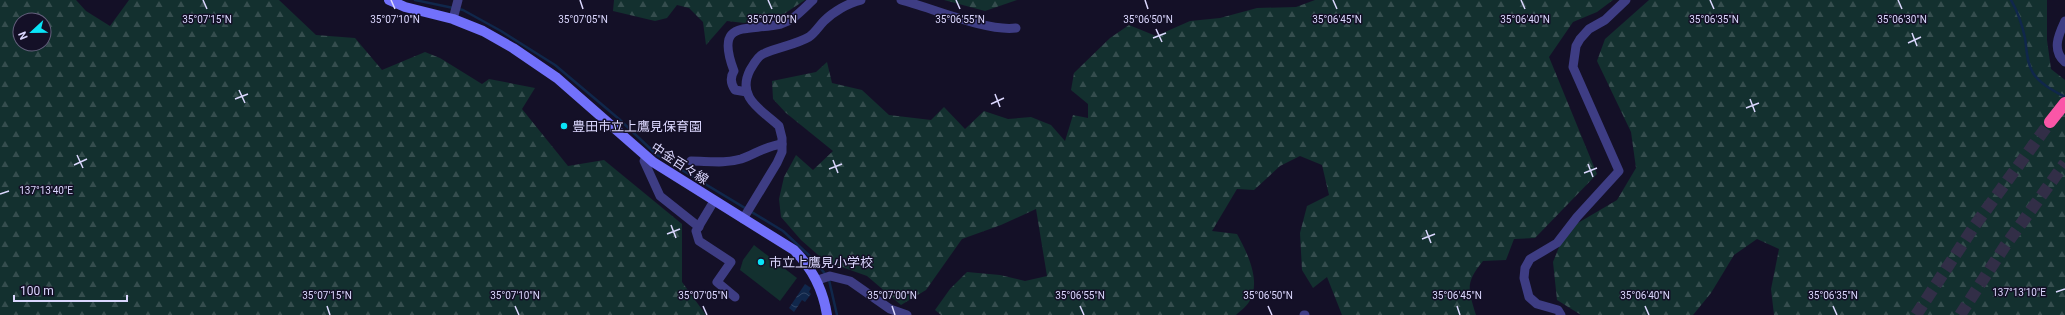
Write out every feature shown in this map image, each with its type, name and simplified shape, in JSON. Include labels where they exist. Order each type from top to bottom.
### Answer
[{"type":"highway","points":[[2050,122],[2062,107]]},
{"type":"main road","name":"中金百々線","points":[[389,0],[405,7],[453,17],[483,31],[513,48],[557,78],[646,157],[794,250],[805,261],[819,280],[825,300],[827,315]]},
{"type":"street","points":[[747,92],[735,90],[732,86],[732,74],[734,71],[729,55],[728,42],[730,36],[738,30],[780,24],[791,20],[813,0]]},
{"type":"street","points":[[744,218],[777,163],[782,144],[779,126],[757,109],[750,100],[747,92],[746,77],[752,66],[761,55],[804,40],[812,35],[824,21],[839,9],[861,0]]},
{"type":"street","points":[[901,0],[975,22],[998,27],[1016,28]]},
{"type":"street","points":[[1562,315],[1558,310],[1537,304],[1529,297],[1524,282],[1525,268],[1530,260],[1556,243],[1577,217],[1619,171],[1573,68],[1576,46],[1580,39],[1589,29],[1606,20],[1626,0]]},
{"type":"street","points":[[453,17],[457,3]]},
{"type":"street","points":[[2065,21],[2058,37],[2056,47],[2065,62]]},
{"type":"street","points":[[691,161],[729,161],[741,159],[763,148],[782,144]]},
{"type":"street","points":[[646,157],[644,161],[660,196],[699,227]]},
{"type":"street","points":[[714,201],[696,231],[699,241],[731,262],[717,282],[734,298]]},
{"type":"street","points":[[819,280],[830,276],[850,281],[890,309],[907,315]]},
{"type":"green space","points":[[0,0],[76,0],[86,11],[110,26],[129,0],[279,0],[316,35],[355,38],[382,70],[425,52],[440,58],[482,84],[489,79],[535,88],[522,109],[568,166],[604,160],[682,224],[682,282],[706,315],[0,315]]},
{"type":"green space","points":[[614,0],[805,0],[784,14],[744,23],[727,21],[706,45],[703,22],[689,8],[677,5],[667,18],[655,21],[613,11]]},
{"type":"green space","points":[[944,0],[1017,0],[985,11]]},
{"type":"green space","points":[[1315,0],[1613,0],[1597,12],[1573,22],[1549,57],[1597,174],[1535,238],[1514,239],[1506,260],[1483,261],[1473,275],[1470,286],[1471,299],[1476,315],[1342,315],[1327,277],[1313,288],[1302,270],[1300,233],[1307,206],[1329,195],[1322,165],[1300,156],[1280,166],[1254,190],[1237,189],[1212,231],[1237,234],[1252,267],[1254,276],[1253,294],[1248,304],[1236,315],[941,315],[935,310],[950,289],[967,272],[1000,275],[1025,281],[1047,276],[1036,209],[1001,225],[962,239],[926,290],[901,305],[867,276],[825,261],[801,240],[781,217],[779,199],[784,177],[796,155],[813,170],[833,151],[786,113],[773,99],[772,81],[816,72],[827,62],[832,83],[862,90],[889,115],[931,120],[944,107],[965,129],[984,111],[1008,119],[1031,117],[1051,125],[1065,141],[1073,115],[1088,118],[1088,104],[1071,90],[1074,73],[1110,38],[1129,25],[1156,36],[1190,21],[1220,18],[1257,8],[1296,7]]},
{"type":"green space","points":[[1649,0],[2047,0],[2047,40],[2051,69],[2065,80],[2065,315],[1774,315],[1771,289],[1779,249],[1757,239],[1734,255],[1711,293],[1693,315],[1581,315],[1557,300],[1553,262],[1566,230],[1617,200],[1636,168],[1631,132],[1597,61],[1605,39]]},
{"type":"green space","points":[[754,245],[797,278],[780,301],[740,270],[743,260]]},
{"type":"water","points":[[805,284],[811,288],[809,292],[811,294],[805,302],[802,300],[794,312],[789,308]]},
{"type":"waterway","points":[[415,0],[463,10],[501,31],[555,65],[619,119],[657,155],[783,231],[813,259],[826,275]]},
{"type":"waterway","points":[[2011,0],[2021,23],[2028,60],[2033,73],[2043,84],[2065,97]]},
{"type":"waterway","points":[[829,280],[837,315]]},
{"type":"tunnel","points":[[1916,315],[1975,225],[2050,122]]},
{"type":"tunnel","points":[[1960,315],[2005,246],[2065,163]]},
{"type":"place","name":"豊田市立上鷹見保育園","points":[[564,126]]},
{"type":"place","name":"市立上鷹見小学校","points":[[761,262]]}]
